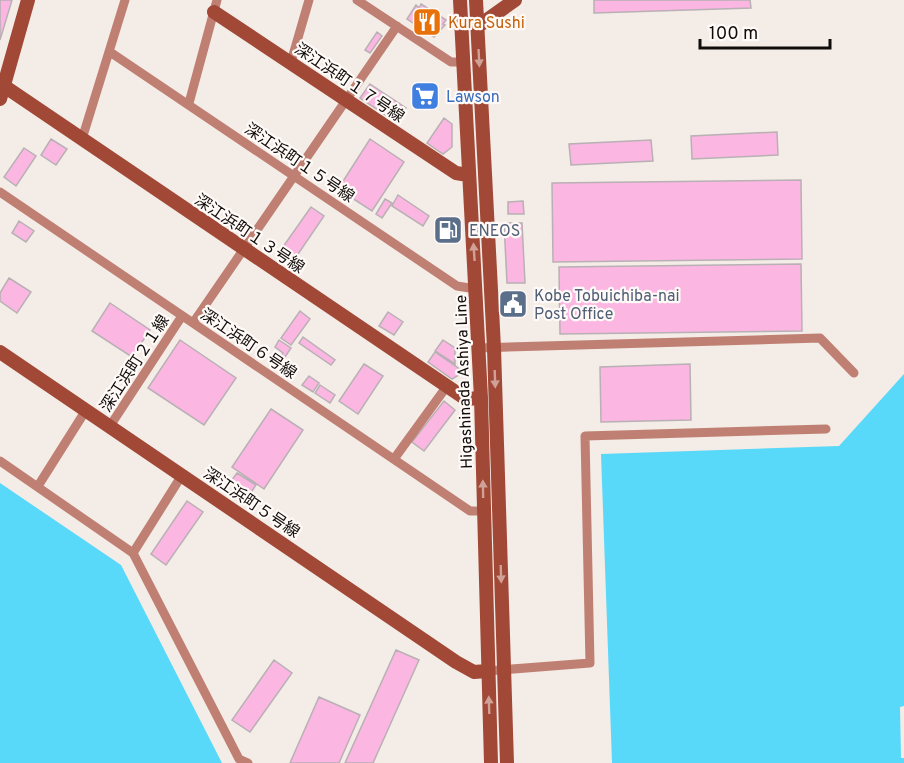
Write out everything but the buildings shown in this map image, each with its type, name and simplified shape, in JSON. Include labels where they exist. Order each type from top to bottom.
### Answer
[{"type":"street","points":[[2,92],[28,0]]},
{"type":"street","points":[[82,139],[125,0]]},
{"type":"street","points":[[291,62],[309,0]]},
{"type":"street","points":[[357,0],[451,62],[463,62]]},
{"type":"street","name":"Higashinada Ashiya Line","points":[[460,0],[481,398],[491,763]]},
{"type":"street","name":"Higashinada Ashiya Line","points":[[476,0],[494,348],[507,763]]},
{"type":"street","points":[[477,27],[515,0]]},
{"type":"street","points":[[189,103],[216,6]]},
{"type":"street","name":"深江浜町１７号線","points":[[216,6],[291,62],[456,173],[468,175]]},
{"type":"street","points":[[193,323],[397,26]]},
{"type":"street","name":"深江浜町１５号線","points":[[110,52],[189,103],[294,177],[457,286],[476,289]]},
{"type":"street","name":"深江浜町１３号線","points":[[2,92],[82,139],[466,399],[481,398]]},
{"type":"street","name":"深江浜町６号線","points":[[0,192],[470,511],[483,511]]},
{"type":"street","name":"深江浜町２１線","points":[[110,426],[183,316]]},
{"type":"street","points":[[477,348],[820,338],[855,373]]},
{"type":"street","name":"深江浜町５号線","points":[[0,352],[456,662],[474,672],[487,671]]},
{"type":"street","points":[[394,459],[447,386]]},
{"type":"street","points":[[38,486],[86,410]]},
{"type":"street","points":[[487,671],[590,663],[585,436],[826,429]]},
{"type":"street","points":[[0,461],[133,553],[239,759],[248,763]]},
{"type":"street","points":[[133,553],[182,475]]},
{"type":"water","points":[[904,374],[904,706],[900,707],[901,758],[904,758],[904,763],[612,763],[601,454],[839,446]]},
{"type":"water","points":[[0,483],[121,565],[222,763],[0,763]]},
{"type":"place","name":"Kura Sushi","points":[[427,22]]},
{"type":"place","name":"Lawson","points":[[425,96]]},
{"type":"place","name":"ENEOS","points":[[448,230]]},
{"type":"place","name":"Kobe Tobuichiba-nai Post Office","points":[[513,304]]}]
